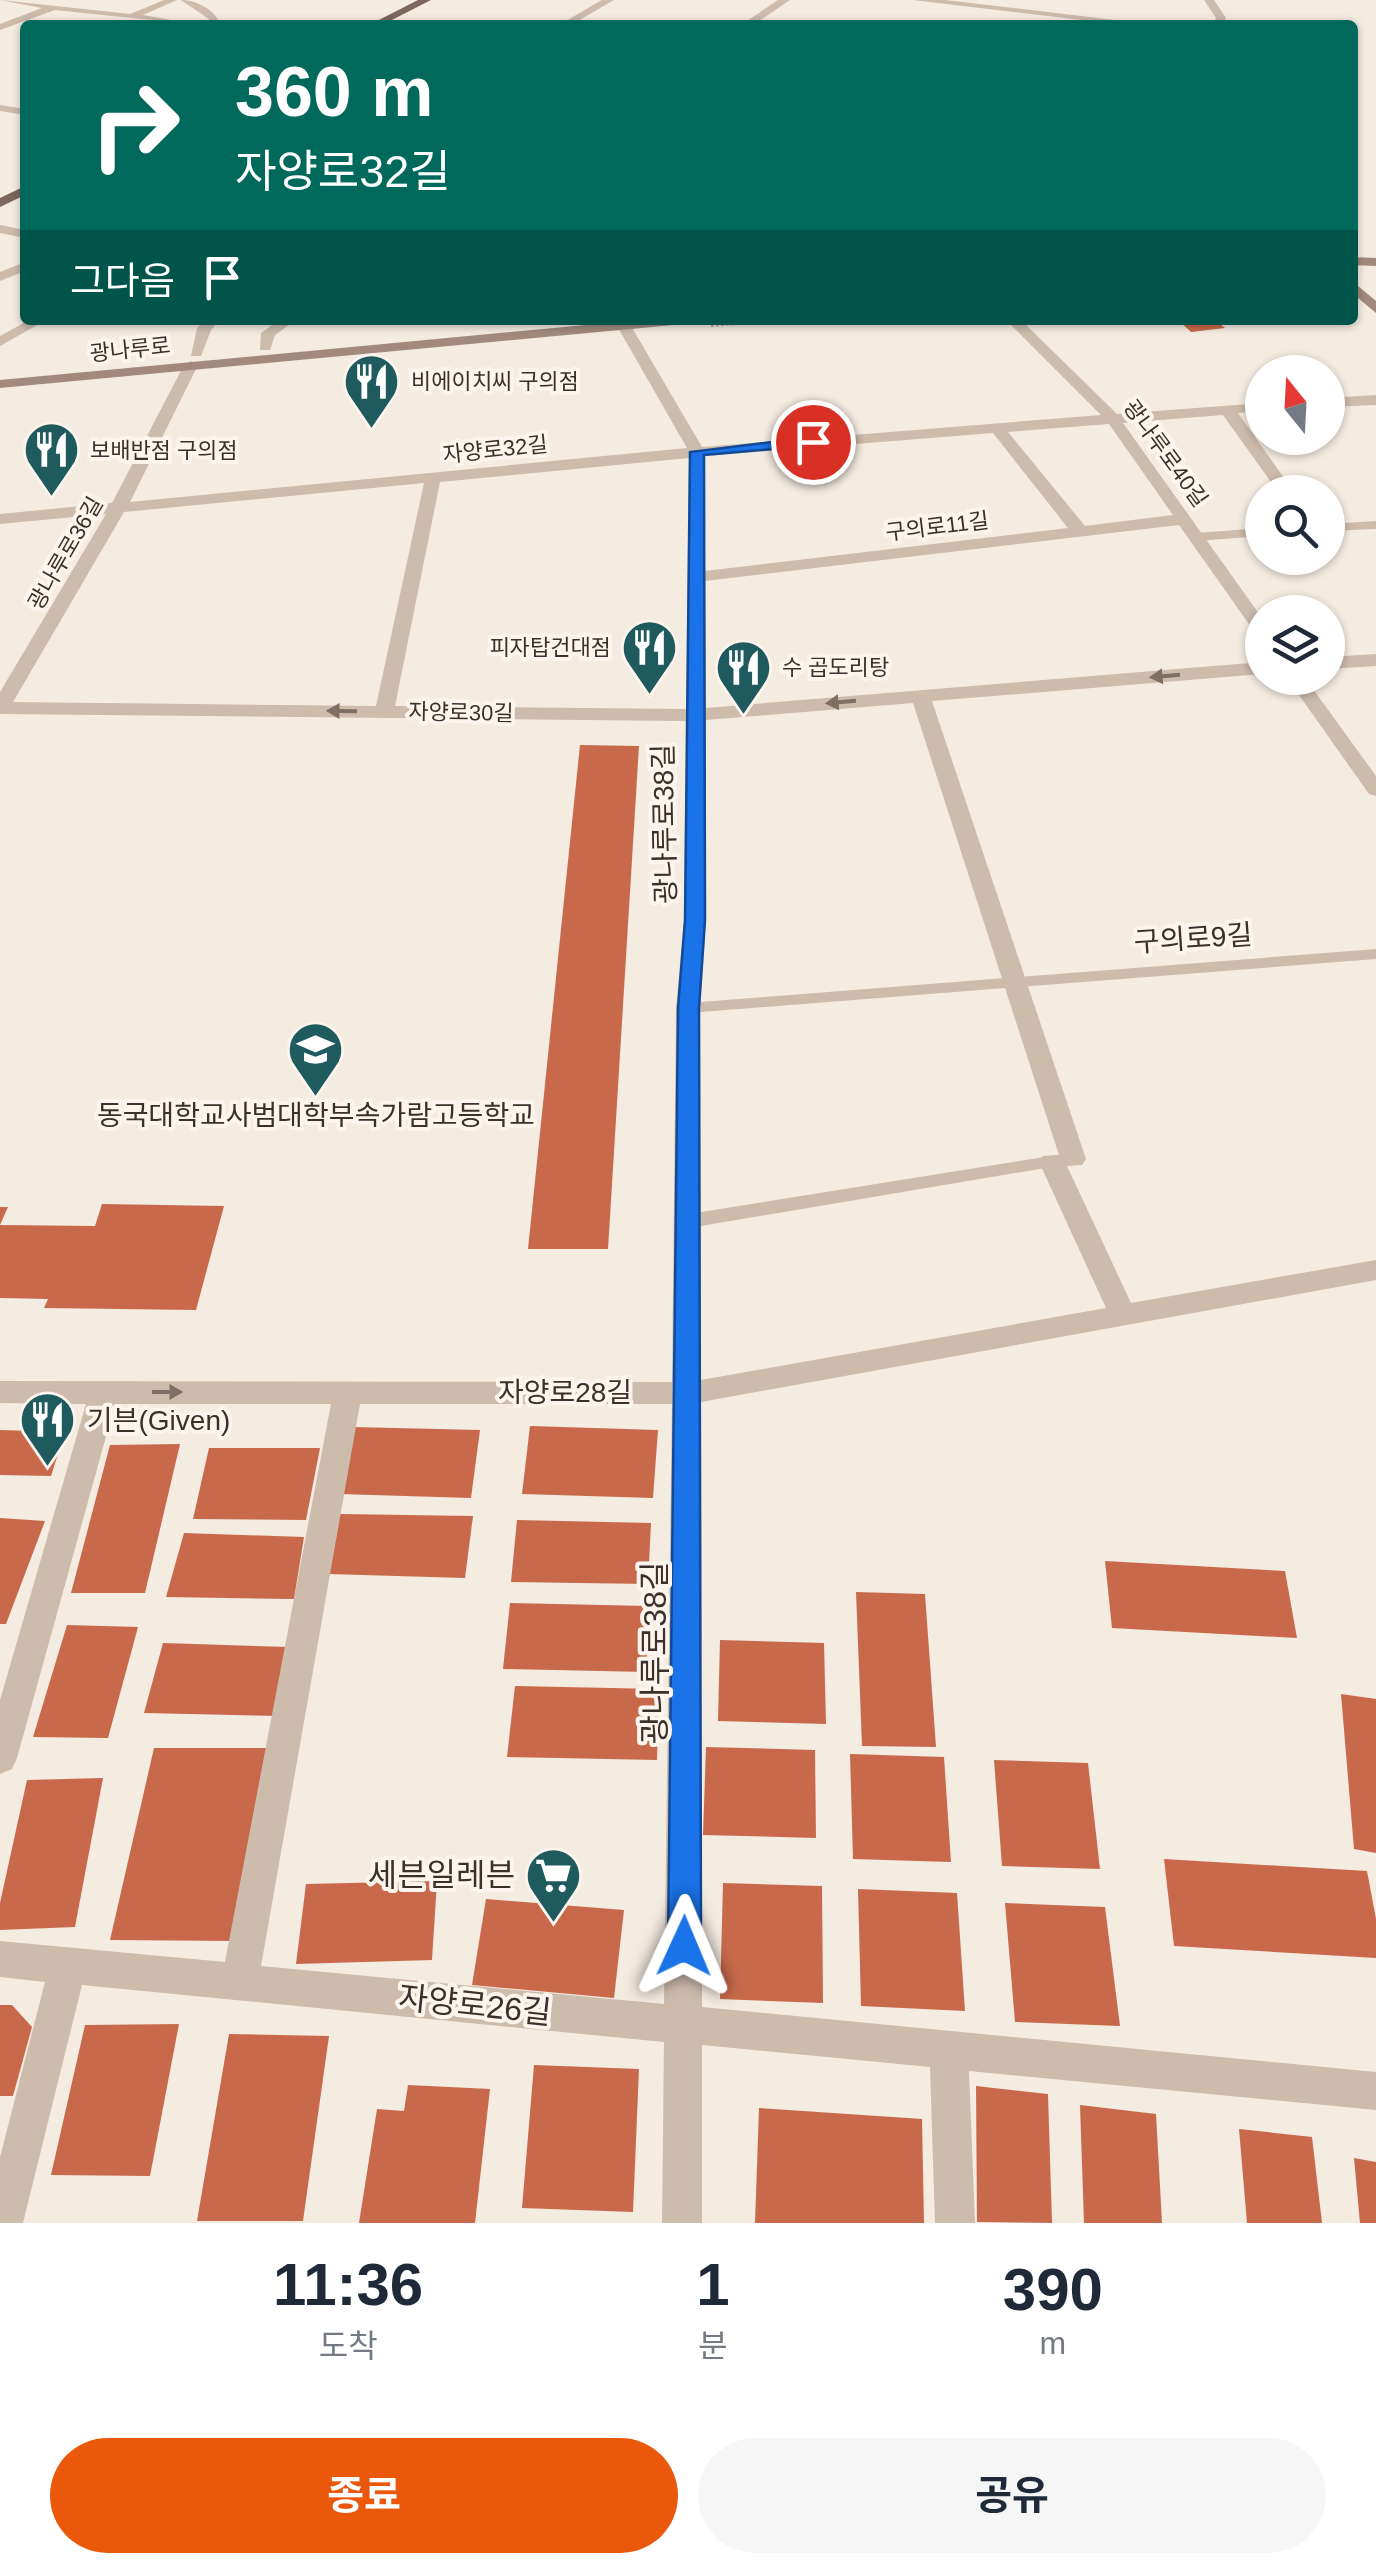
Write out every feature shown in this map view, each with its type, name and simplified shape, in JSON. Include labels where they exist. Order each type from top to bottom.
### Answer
[{"type":"main road","points":[[384,20],[426,0]]},
{"type":"main road","name":"광나루로","points":[[0,384],[265,347],[514,325]]},
{"type":"main road","name":"광나루로","points":[[0,372],[634,325]]},
{"type":"street","points":[[2,0],[161,20]]},
{"type":"street","points":[[23,20],[90,0]]},
{"type":"street","points":[[133,16],[172,0]]},
{"type":"street","points":[[186,0],[214,20]]},
{"type":"street","points":[[573,20],[609,0]]},
{"type":"street","points":[[754,20],[785,0]]},
{"type":"street","points":[[918,0],[1105,20]]},
{"type":"street","points":[[0,342],[29,325]]},
{"type":"street","name":"광나루로","points":[[194,359],[207,325]]},
{"type":"street","points":[[265,347],[268,333],[281,325]]},
{"type":"street","name":"광나루로40길","points":[[1018,325],[1110,416],[1245,606]]},
{"type":"street","points":[[624,326],[697,452]]},
{"type":"street","name":"광나루로36길","points":[[0,708],[118,508],[194,359]]},
{"type":"street","points":[[1345,402],[1376,400]]},
{"type":"street","name":"자양로32길","points":[[0,518],[697,452],[1245,408]]},
{"type":"street","points":[[1227,409],[1274,475]]},
{"type":"street","points":[[995,426],[1080,532]]},
{"type":"street","name":"광나루로38길","points":[[682,2223],[688,1008],[695,920],[697,452]]},
{"type":"street","points":[[384,712],[432,477]]},
{"type":"street","name":"구의로11길","points":[[695,577],[1184,519]]},
{"type":"street","points":[[1345,662],[1376,660]]},
{"type":"street","name":"자양로30길","points":[[0,708],[693,714],[1245,669]]},
{"type":"street","points":[[1308,695],[1376,790]]},
{"type":"street","points":[[921,696],[1014,982],[1063,1160],[1124,1315]]},
{"type":"street","name":"자양로28길","points":[[0,1392],[689,1392],[1376,1270]]},
{"type":"street","points":[[0,1758],[104,1392]]},
{"type":"street","points":[[240,1982],[348,1392]]},
{"type":"street","name":"자양로26길","points":[[0,1959],[1376,2091]]},
{"type":"street","points":[[4,2223],[68,1966]]},
{"type":"street","points":[[949,2050],[954,2223]]},
{"type":"lane","points":[[1345,527],[1376,525]]},
{"type":"lane","points":[[1196,537],[1245,533]]},
{"type":"lane","name":"구의로9길","points":[[688,1008],[1376,954]]},
{"type":"lane","points":[[688,1221],[1063,1160]]},
{"type":"building","points":[[1183,325],[1225,328],[1191,332]]},
{"type":"building","points":[[580,745],[639,746],[608,1249],[528,1249]]},
{"type":"building","points":[[102,1204],[224,1206],[196,1310],[44,1308],[48,1299],[0,1298],[0,1225],[95,1226]]},
{"type":"building","points":[[0,1207],[8,1207],[0,1225]]},
{"type":"building","points":[[530,1426],[658,1430],[653,1498],[522,1494]]},
{"type":"building","points":[[353,1427],[480,1430],[471,1498],[339,1494]]},
{"type":"building","points":[[0,1430],[65,1432],[51,1476],[0,1475]]},
{"type":"building","points":[[180,1444],[145,1593],[71,1593],[110,1445]]},
{"type":"building","points":[[209,1448],[320,1448],[306,1520],[193,1519]]},
{"type":"building","points":[[340,1514],[473,1516],[465,1578],[328,1574]]},
{"type":"building","points":[[0,1518],[45,1521],[6,1624],[0,1624]]},
{"type":"building","points":[[517,1520],[651,1523],[648,1584],[511,1582]]},
{"type":"building","points":[[184,1533],[304,1537],[294,1599],[166,1597]]},
{"type":"building","points":[[1105,1561],[1285,1571],[1297,1638],[1112,1628]]},
{"type":"building","points":[[856,1592],[925,1594],[936,1747],[862,1746]]},
{"type":"building","points":[[510,1603],[649,1606],[646,1672],[503,1669]]},
{"type":"building","points":[[67,1625],[138,1627],[108,1738],[33,1737]]},
{"type":"building","points":[[720,1640],[824,1643],[826,1724],[718,1721]]},
{"type":"building","points":[[163,1643],[289,1647],[278,1716],[144,1713]]},
{"type":"building","points":[[515,1686],[659,1689],[657,1760],[507,1757]]},
{"type":"building","points":[[1341,1694],[1376,1699],[1376,1853],[1354,1849]]},
{"type":"building","points":[[706,1747],[815,1750],[816,1838],[703,1835]]},
{"type":"building","points":[[154,1748],[268,1748],[233,1941],[110,1940]]},
{"type":"building","points":[[850,1754],[944,1757],[951,1862],[853,1859]]},
{"type":"building","points":[[994,1760],[1088,1763],[1100,1869],[1002,1866]]},
{"type":"building","points":[[103,1778],[75,1927],[0,1930],[0,1903],[27,1780]]},
{"type":"building","points":[[1164,1859],[1367,1871],[1376,1919],[1376,1958],[1174,1946]]},
{"type":"building","points":[[437,1881],[432,1960],[296,1964],[306,1884]]},
{"type":"building","points":[[723,1883],[822,1886],[823,2003],[720,1999]]},
{"type":"building","points":[[858,1889],[957,1893],[965,2011],[861,2006]]},
{"type":"building","points":[[486,1899],[624,1910],[614,1998],[472,1985]]},
{"type":"building","points":[[1005,1903],[1105,1907],[1120,2026],[1015,2022]]},
{"type":"building","points":[[0,2005],[12,2005],[32,2027],[13,2096],[0,2096]]},
{"type":"building","points":[[179,2024],[150,2176],[51,2175],[85,2025]]},
{"type":"building","points":[[229,2034],[329,2036],[303,2221],[197,2221]]},
{"type":"building","points":[[534,2065],[639,2069],[633,2212],[522,2208]]},
{"type":"building","points":[[408,2085],[490,2089],[475,2223],[359,2223],[377,2109],[404,2111]]},
{"type":"building","points":[[976,2086],[1048,2094],[1052,2223],[977,2222]]},
{"type":"building","points":[[1080,2105],[1156,2114],[1162,2223],[1084,2223]]},
{"type":"building","points":[[759,2108],[922,2119],[924,2223],[755,2223]]},
{"type":"building","points":[[1239,2129],[1312,2137],[1322,2223],[1247,2223]]},
{"type":"building","points":[[1354,2158],[1376,2162],[1376,2223],[1360,2223]]},
{"type":"place","name":"비에이치씨 구의점","points":[[372,430]]},
{"type":"place","name":"보배반점 구의점","points":[[51,499]]},
{"type":"place","name":"피자탑건대점","points":[[650,696]]},
{"type":"place","name":"수 곱도리탕","points":[[743,716]]},
{"type":"place","name":"동국대학교사범대학부속가람고등학교","points":[[316,1098]]},
{"type":"place","name":"기븐(Given)","points":[[48,1469]]},
{"type":"place","name":"세븐일레븐","points":[[554,1924]]},
{"type":"route","points":[[684,1946],[688,1008],[695,920],[697,452],[813,442]]}]
